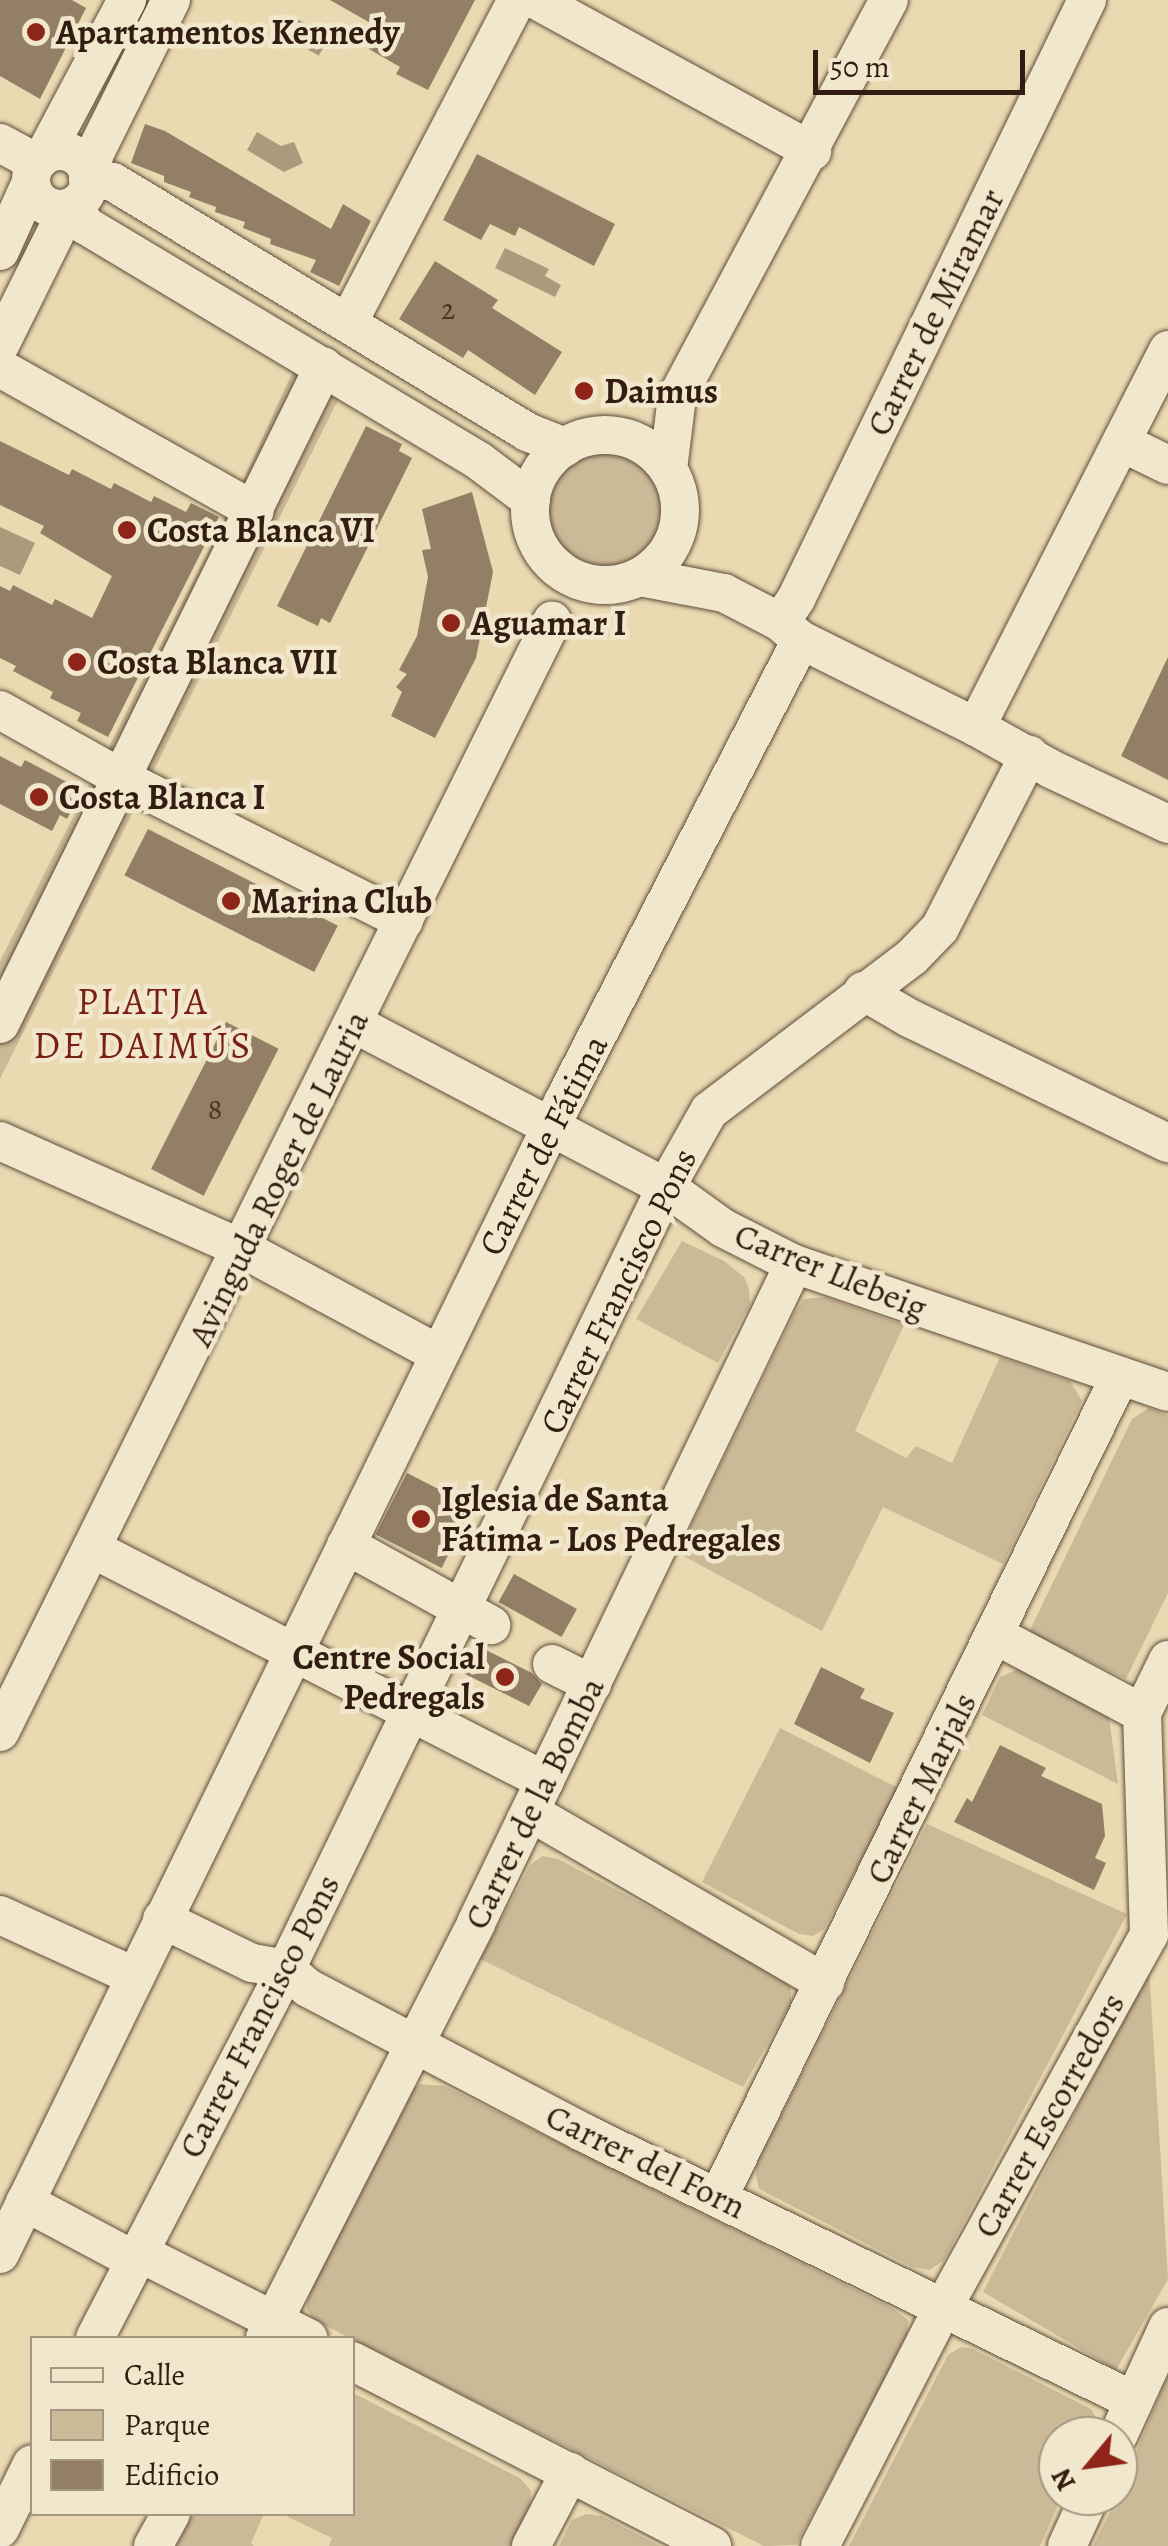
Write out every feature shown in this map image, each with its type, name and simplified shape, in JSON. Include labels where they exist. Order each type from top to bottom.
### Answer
[{"type":"street","points":[[0,251],[38,167],[127,0]]},
{"type":"street","points":[[348,324],[517,0]]},
{"type":"street","points":[[536,0],[812,151]]},
{"type":"street","points":[[668,469],[677,397],[812,151],[889,0]]},
{"type":"street","name":"Carrer de Miramar","points":[[790,631],[796,599],[1086,0]]},
{"type":"street","points":[[0,345],[59,226],[81,192],[94,153],[164,2]]},
{"type":"street","points":[[0,142],[38,167]]},
{"type":"street","points":[[38,167],[72,154],[85,225],[324,366],[479,462],[531,500]]},
{"type":"street","points":[[81,192],[113,182],[526,432],[565,447]]},
{"type":"street","points":[[976,727],[1168,350]]},
{"type":"street","points":[[0,1024],[324,366]]},
{"type":"street","points":[[0,368],[255,511]]},
{"type":"street","points":[[610,435],[677,397]]},
{"type":"street","points":[[549,559],[552,621],[625,581],[661,561],[674,540],[680,516],[678,491],[668,469],[652,452],[632,440],[610,435],[585,438],[565,447],[537,479],[531,500],[537,542],[566,574],[589,584],[625,581],[718,591],[1168,824]]},
{"type":"street","points":[[1123,443],[1168,465]]},
{"type":"street","points":[[680,516],[718,591]]},
{"type":"street","name":"Avinguda Roger de Lauria","points":[[0,1732],[356,1024],[552,621]]},
{"type":"street","name":"Carrer de Fátima","points":[[0,2254],[790,631]]},
{"type":"street","points":[[0,710],[121,778],[404,921]]},
{"type":"street","name":"Carrer Francisco Pons","points":[[96,2336],[286,1969],[412,1710],[476,1617],[666,1187],[708,1111],[912,957],[940,928],[1029,755]]},
{"type":"street","points":[[863,991],[909,1018],[1168,1143]]},
{"type":"street","name":"Carrer Llebeig","points":[[356,1024],[666,1187],[723,1228],[794,1264],[1168,1392]]},
{"type":"street","points":[[0,1141],[243,1249],[439,1354]]},
{"type":"street","name":"Carrer de la Bomba","points":[[270,2330],[538,1796],[794,1264]]},
{"type":"street","name":"Carrer Marjals","points":[[719,2196],[1119,1378]]},
{"type":"street","points":[[346,1545],[476,1617]]},
{"type":"street","points":[[93,1549],[294,1655],[412,1710],[825,1983]]},
{"type":"street","points":[[995,1635],[1142,1713]]},
{"type":"street","name":"Carrer Escorredors","points":[[820,2546],[943,2308],[1149,1935],[1142,1713],[1168,1660]]},
{"type":"street","points":[[552,1664],[592,1684]]},
{"type":"street","points":[[0,1914],[134,1976]]},
{"type":"street","name":"Carrer del Forn","points":[[162,1919],[252,1963],[286,1969],[308,1988],[582,2132],[1134,2401]]},
{"type":"street","points":[[25,2202],[136,2256],[270,2330],[298,2336]]},
{"type":"street","points":[[1127,2416],[1168,2327]]},
{"type":"street","points":[[355,2363],[712,2546]]},
{"type":"street","points":[[29,2546],[0,2527],[30,2468]]},
{"type":"street","points":[[531,2546],[570,2472]]},
{"type":"street","points":[[153,2546],[170,2516]]},
{"type":"street","points":[[1067,2546],[1081,2516]]},
{"type":"green space","points":[[293,371],[339,398],[0,1079],[0,961],[234,500]]},
{"type":"green space","points":[[605,436],[633,441],[658,457],[674,482],[679,510],[674,538],[658,563],[633,579],[605,584],[577,579],[552,563],[536,538],[531,510],[536,482],[552,457],[577,441]]},
{"type":"green space","points":[[682,1241],[724,1261],[744,1277],[749,1289],[750,1304],[718,1363],[636,1319]]},
{"type":"green space","points":[[825,1297],[904,1325],[855,1431],[906,1458],[916,1446],[952,1463],[1000,1357],[1070,1381],[1082,1401],[1003,1564],[883,1507],[822,1631],[678,1553],[795,1312],[804,1299]]},
{"type":"green space","points":[[1149,1408],[1168,1415],[1168,1593],[1126,1679],[1029,1632],[1132,1419]]},
{"type":"green space","points":[[1023,1667],[1108,1710],[1118,1784],[982,1715],[1000,1677]]},
{"type":"green space","points":[[780,1728],[900,1789],[824,1929],[813,1936],[799,1934],[702,1882]]},
{"type":"green space","points":[[927,1824],[1127,1914],[944,2260],[930,2270],[912,2267],[759,2189],[756,2176],[757,2164]]},
{"type":"green space","points":[[543,1856],[558,1859],[782,1977],[791,1988],[791,2003],[743,2087],[480,1959],[531,1864]]},
{"type":"green space","points":[[1149,1968],[1168,2279],[1116,2370],[983,2292]]},
{"type":"green space","points":[[420,2084],[445,2086],[892,2308],[908,2320],[907,2338],[796,2545],[764,2546],[355,2341],[355,2336],[346,2336],[314,2320],[306,2308],[310,2292],[406,2094]]},
{"type":"green space","points":[[961,2347],[973,2349],[1091,2409],[1095,2416],[1038,2416],[1038,2516],[1053,2516],[1040,2546],[849,2546],[948,2355]]},
{"type":"green space","points":[[1168,2375],[1168,2546],[1093,2546],[1108,2516],[1138,2516],[1138,2448]]},
{"type":"green space","points":[[355,2394],[520,2478],[531,2491],[530,2508],[510,2546],[329,2546],[332,2538],[286,2516],[355,2516]]},
{"type":"green space","points":[[586,2514],[602,2516],[660,2546],[559,2546],[572,2520]]},
{"type":"green space","points":[[191,2516],[263,2516],[251,2543],[254,2546],[176,2546]]},
{"type":"shaded area","points":[[292,16],[329,38],[319,56],[282,34]]},
{"type":"shaded area","points":[[257,132],[281,146],[294,142],[303,163],[284,172],[247,150]]},
{"type":"shaded area","points":[[505,248],[549,269],[545,276],[561,285],[555,297],[495,268]]},
{"type":"shaded area","points":[[0,527],[35,543],[20,575],[0,566]]},
{"type":"building","name":"Apartamentos Kennedy","points":[[0,0],[72,0],[86,8],[40,99],[0,76]]},
{"type":"building","points":[[330,0],[475,0],[428,90],[396,74],[400,67],[369,49],[381,29]]},
{"type":"building","points":[[145,124],[165,131],[331,229],[343,204],[371,221],[339,286],[310,272],[316,260],[270,244],[271,239],[243,228],[245,222],[215,212],[216,207],[189,197],[191,192],[164,182],[164,176],[131,163]]},
{"type":"building","points":[[477,154],[615,224],[594,266],[519,227],[515,236],[490,224],[481,240],[443,220]]},
{"type":"building","points":[[435,261],[498,300],[492,308],[562,352],[535,395],[468,350],[463,358],[399,319]]},
{"type":"building","points":[[366,426],[402,444],[399,451],[412,458],[330,623],[321,618],[318,626],[277,606]]},
{"type":"building","points":[[0,441],[69,475],[72,469],[111,489],[114,483],[151,502],[154,496],[186,512],[191,503],[219,517],[108,737],[77,721],[81,713],[50,698],[53,692],[13,671],[16,666],[0,658],[0,586],[10,591],[13,585],[52,605],[55,599],[92,618],[112,576],[40,533],[44,526],[0,505]]},
{"type":"building","name":"Aguamar I","points":[[472,492],[493,572],[476,658],[435,738],[391,716],[402,692],[396,687],[407,674],[399,670],[417,636],[428,577],[422,550],[431,549],[422,509]]},
{"type":"building","points":[[1168,657],[1168,780],[1121,756]]},
{"type":"building","name":"Costa Blanca I","points":[[0,756],[21,767],[25,760],[82,790],[67,819],[60,815],[52,831],[0,804]]},
{"type":"building","name":"Marina Club","points":[[148,829],[338,926],[314,972],[124,875]]},
{"type":"building","name":"Marina Club","points":[[226,1022],[279,1049],[204,1196],[151,1169]]},
{"type":"building","name":"Iglesia de Santa Fátima - Los Pedregales","points":[[407,1473],[473,1507],[442,1568],[376,1534]]},
{"type":"building","points":[[514,1574],[577,1609],[561,1637],[498,1602]]},
{"type":"building","name":"Centre Social Pedregals","points":[[480,1647],[532,1673],[542,1684],[529,1706],[465,1674]]},
{"type":"building","points":[[821,1667],[865,1689],[860,1698],[894,1713],[870,1763],[794,1724]]},
{"type":"building","points":[[1000,1745],[1046,1768],[1041,1776],[1102,1804],[1105,1836],[1095,1858],[1106,1863],[1094,1890],[954,1822],[967,1798],[972,1802]]},
{"type":"place","name":"Apartamentos Kennedy","points":[[36,32]]},
{"type":"place","name":"Daimus","points":[[584,391]]},
{"type":"place","name":"Costa Blanca VI","points":[[127,530]]},
{"type":"place","name":"Aguamar I","points":[[451,623]]},
{"type":"place","name":"Costa Blanca VII","points":[[77,662]]},
{"type":"place","name":"Costa Blanca I","points":[[39,797]]},
{"type":"place","name":"Marina Club","points":[[231,901]]},
{"type":"place","name":"Iglesia de Santa Fátima - Los Pedregales","points":[[421,1519]]},
{"type":"place","name":"Centre Social Pedregals","points":[[505,1677]]},
{"type":"district","name":"PLATJA DE DAIMÚS","points":[[143,1024]]}]
